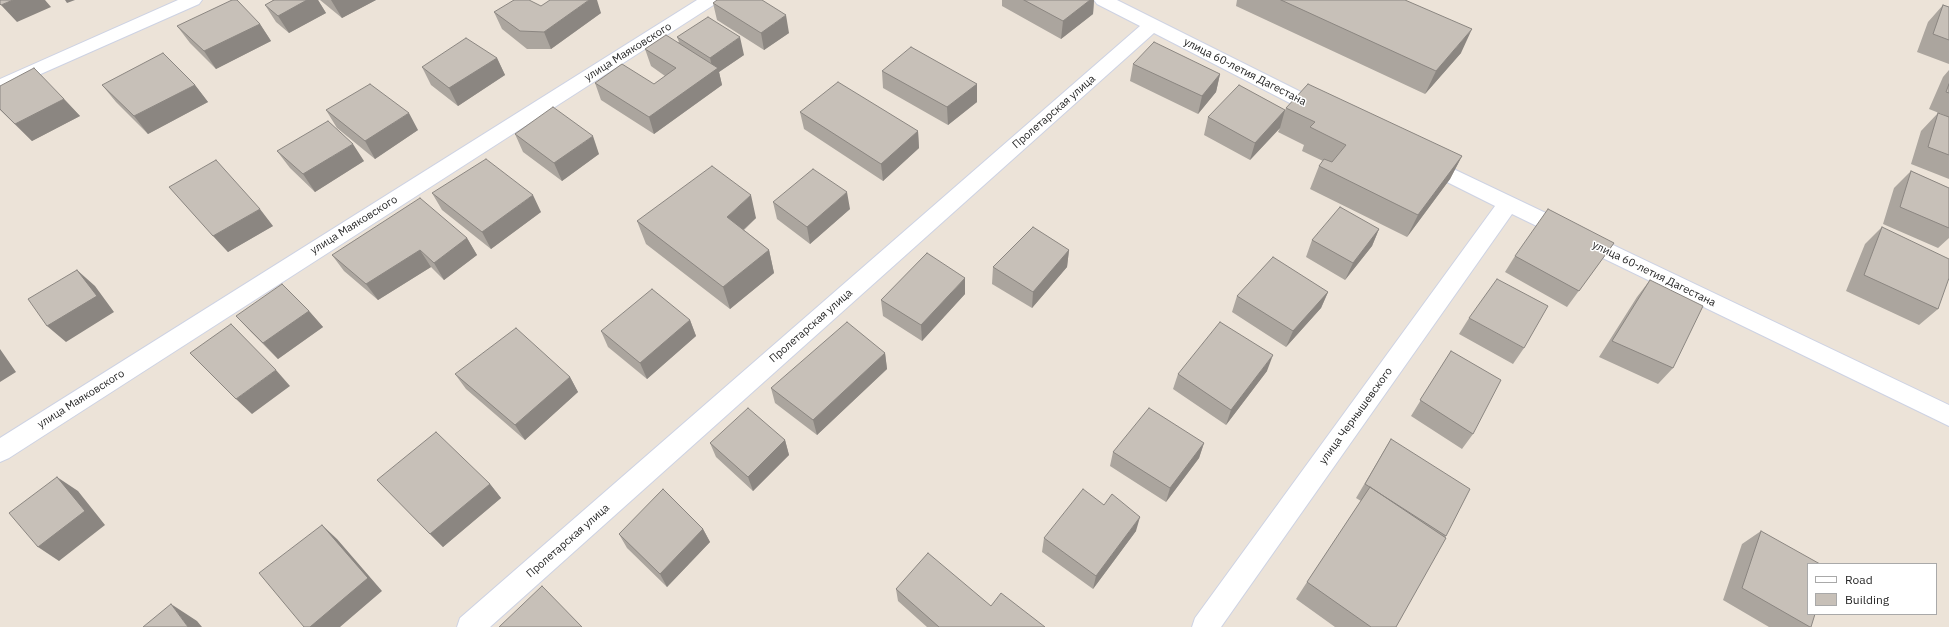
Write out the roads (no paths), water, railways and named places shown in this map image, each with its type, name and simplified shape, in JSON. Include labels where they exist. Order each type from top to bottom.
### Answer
[{"type":"street","points":[[0,86],[193,0]]},
{"type":"street","name":"улица Маяковского","points":[[0,451],[709,0]]},
{"type":"street","name":"улица 60-летия Дагестана","points":[[1103,0],[1337,118]]},
{"type":"street","name":"Пролетарская улица","points":[[470,627],[1152,25]]},
{"type":"street","name":"улица 60-летия Дагестана","points":[[1408,154],[1508,204],[1949,416]]},
{"type":"street","name":"улица Чернышевского","points":[[1205,627],[1508,204]]}]
